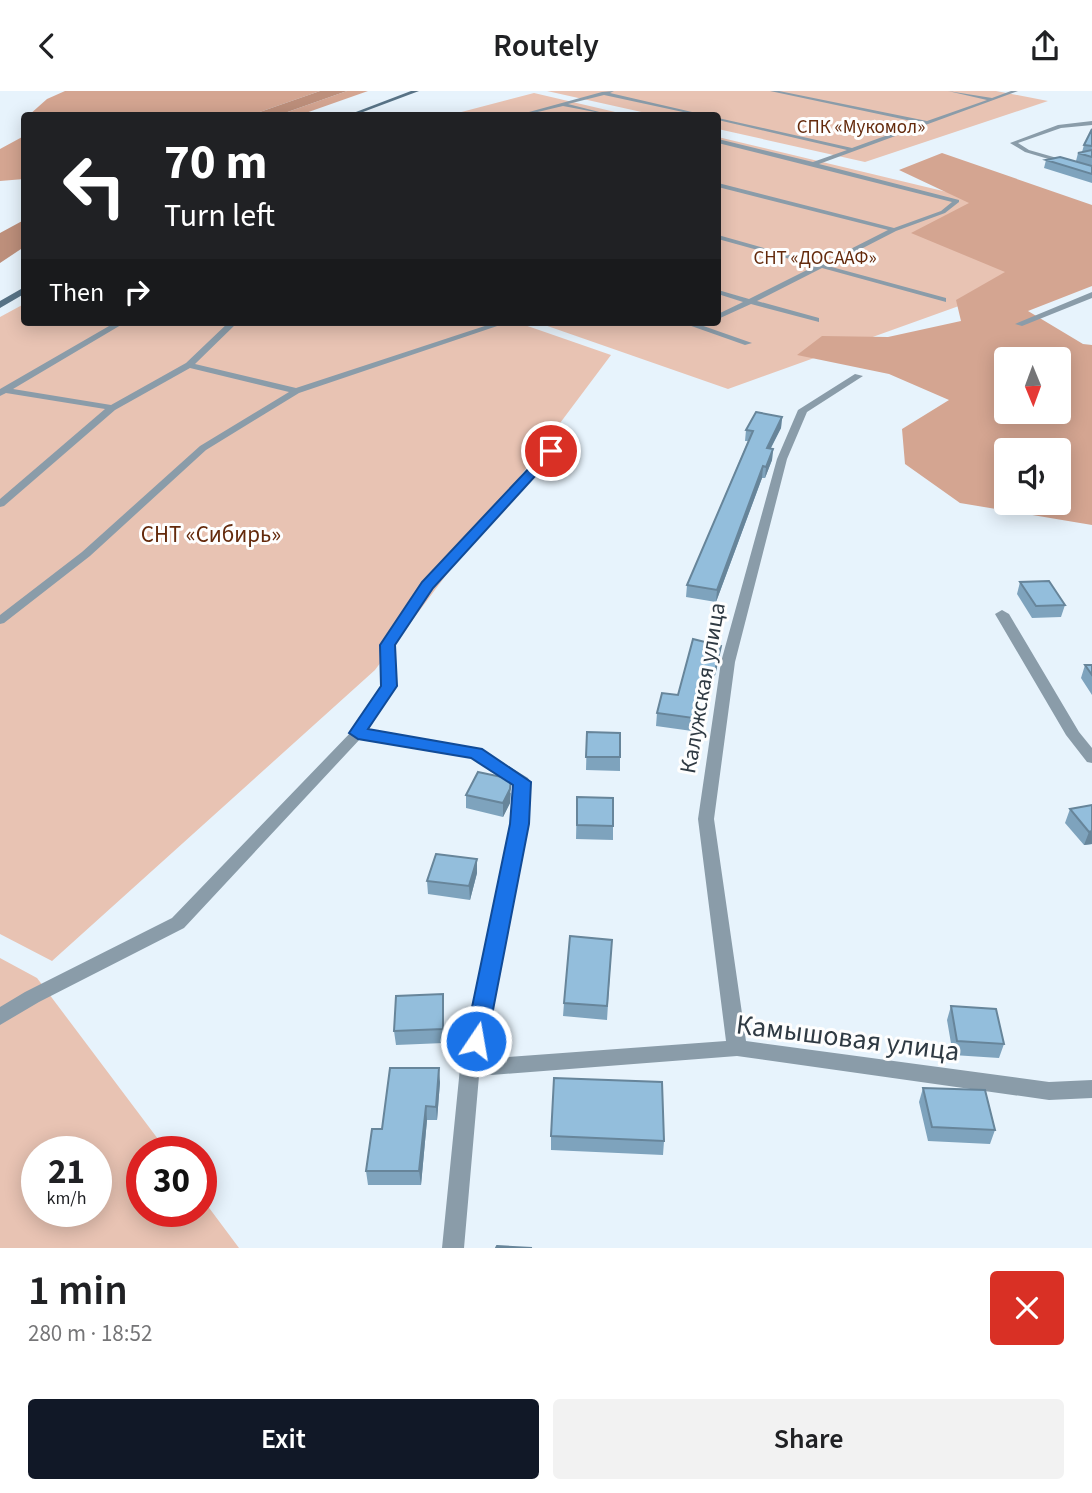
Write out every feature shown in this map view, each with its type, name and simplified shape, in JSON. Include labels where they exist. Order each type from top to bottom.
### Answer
[{"type":"main road","points":[[359,112],[416,91]]},
{"type":"main road","points":[[0,305],[21,293]]},
{"type":"street","points":[[1092,123],[1060,126],[1013,143],[1027,151],[1092,170]]},
{"type":"street","points":[[1018,324],[1092,295]]},
{"type":"street","name":"Калужская улица","points":[[737,1048],[706,819],[729,662],[782,459],[803,410],[858,376]]},
{"type":"street","points":[[0,1017],[32,997],[178,923],[358,733],[389,686],[387,645],[427,586],[551,451]]},
{"type":"street","points":[[1002,614],[1073,735],[1092,758]]},
{"type":"street","points":[[358,733],[476,753],[522,782],[520,824],[470,1068],[453,1248]]},
{"type":"street","name":"Камышовая улица","points":[[470,1068],[737,1048],[1049,1091],[1092,1089]]},
{"type":"lane","points":[[532,112],[612,91]]},
{"type":"lane","points":[[772,91],[928,123]]},
{"type":"lane","points":[[950,91],[994,99]]},
{"type":"lane","points":[[813,164],[1016,91]]},
{"type":"lane","points":[[604,93],[689,112]]},
{"type":"lane","points":[[562,104],[595,112]]},
{"type":"lane","points":[[721,120],[854,150]]},
{"type":"lane","points":[[721,142],[957,201],[943,212],[894,230],[721,315]]},
{"type":"lane","points":[[721,186],[894,230]]},
{"type":"lane","points":[[721,238],[943,299]]},
{"type":"lane","points":[[721,293],[816,320]]},
{"type":"lane","points":[[2,391],[115,326]]},
{"type":"lane","points":[[0,504],[112,408],[189,365],[230,326]]},
{"type":"lane","points":[[0,621],[86,554],[203,448],[296,391],[493,326]]},
{"type":"lane","points":[[697,326],[748,343]]},
{"type":"lane","points":[[189,365],[296,391]]},
{"type":"lane","points":[[2,391],[112,408]]},
{"type":"green space","name":"СПК «Мукомол»","points":[[547,91],[996,91],[1048,101],[865,162],[721,130],[721,112],[642,112]]},
{"type":"green space","points":[[534,93],[615,112],[461,112]]},
{"type":"green space","name":"СНТ «ДОСААФ»","points":[[721,138],[1001,205],[1042,276],[728,389],[547,326],[721,326]]},
{"type":"green space","name":"СНТ «Сибирь»","points":[[21,306],[21,326],[528,326],[611,355],[375,670],[52,961],[0,934],[0,317]]},
{"type":"green space","points":[[0,958],[37,978],[156,1136],[126,1136],[126,1227],[217,1227],[217,1218],[239,1248],[0,1248]]},
{"type":"shaded area","points":[[65,91],[320,91],[260,112],[32,112],[47,99]]},
{"type":"shaded area","points":[[320,91],[347,91],[288,112],[260,112]]},
{"type":"shaded area","points":[[347,91],[368,91],[308,112],[288,112]]},
{"type":"shaded area","points":[[21,138],[21,179],[0,181],[0,149]]},
{"type":"shaded area","points":[[942,153],[1092,205],[1092,286],[1028,311],[1083,344],[1092,345],[1092,525],[1032,515],[1071,515],[1071,438],[994,438],[994,509],[960,503],[905,464],[902,429],[949,400],[889,374],[797,355],[822,336],[888,337],[961,321],[956,300],[1005,272],[911,233],[969,203],[899,170]]},
{"type":"shaded area","points":[[21,222],[21,249],[0,263],[0,233]]},
{"type":"building","points":[[1092,129],[1092,146],[1084,145]]},
{"type":"building","points":[[1092,150],[1092,157],[1078,153]]},
{"type":"building","points":[[1060,157],[1092,166],[1092,174],[1046,160]]},
{"type":"building","points":[[756,412],[782,417],[767,448],[773,449],[766,467],[763,466],[717,590],[687,585],[753,431],[746,430]]},
{"type":"building","points":[[1049,581],[1065,605],[1036,606],[1020,582]]},
{"type":"building","points":[[693,639],[721,646],[715,671],[703,669],[693,718],[657,713],[662,693],[678,695]]},
{"type":"building","points":[[1085,665],[1092,665],[1092,675]]},
{"type":"building","points":[[587,732],[620,733],[620,757],[586,757]]},
{"type":"building","points":[[478,772],[511,779],[510,789],[503,803],[466,795]]},
{"type":"building","points":[[577,797],[613,798],[613,826],[577,825]]},
{"type":"building","points":[[1092,805],[1092,831],[1089,832],[1070,809]]},
{"type":"building","points":[[436,854],[477,859],[469,886],[427,881]]},
{"type":"building","points":[[570,936],[612,940],[607,1006],[564,1003]]},
{"type":"building","points":[[443,994],[443,1029],[394,1031],[396,996]]},
{"type":"building","points":[[951,1006],[996,1009],[1004,1044],[957,1041]]},
{"type":"building","points":[[390,1068],[439,1068],[436,1107],[426,1106],[419,1171],[366,1171],[372,1129],[382,1129]]},
{"type":"building","points":[[554,1078],[662,1082],[664,1141],[551,1136]]},
{"type":"building","points":[[923,1088],[985,1090],[995,1130],[932,1127]]},
{"type":"building","points":[[497,1246],[532,1248],[496,1248]]},
{"type":"route","points":[[476,1041],[520,824],[522,782],[476,753],[358,733],[389,686],[387,645],[427,586],[551,451]]}]
